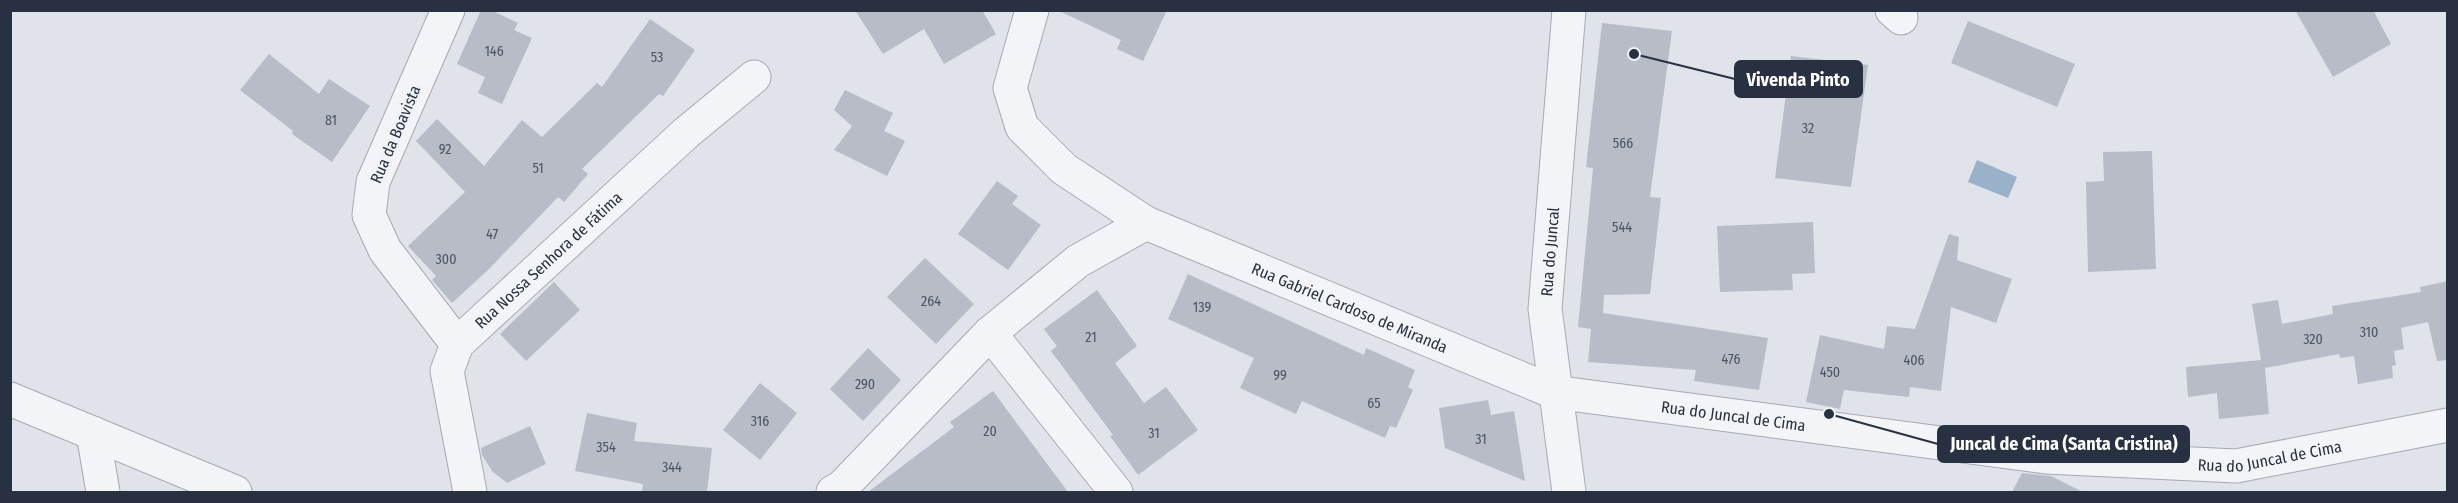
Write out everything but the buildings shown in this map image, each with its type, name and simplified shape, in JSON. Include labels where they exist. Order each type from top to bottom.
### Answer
[{"type":"street","name":"Rua da Boavista","points":[[448,10],[373,182],[369,214],[385,250],[458,344]]},
{"type":"street","name":"Rua Gabriel Cardoso de Miranda","points":[[1032,10],[1010,88],[1022,127],[1064,169],[1146,223],[1554,392]]},
{"type":"street","name":"Rua do Juncal","points":[[1569,10],[1545,309],[1554,392],[1569,492]]},
{"type":"street","name":"Rua Nossa Senhora de Fátima","points":[[470,492],[447,371],[458,344],[686,133],[754,77]]},
{"type":"street","points":[[833,492],[842,487],[990,333],[1078,261],[1146,223]]},
{"type":"street","points":[[990,333],[1116,492]]},
{"type":"street","name":"Rua do Juncal de Cima","points":[[1554,392],[2046,457],[2236,466],[2448,425]]},
{"type":"street","points":[[10,399],[235,492]]},
{"type":"street","points":[[93,433],[103,492]]},
{"type":"water","points":[[1977,160],[2017,177],[2008,198],[1968,182]]},
{"type":"place","name":"Vivenda Pinto","points":[[1634,54]]},
{"type":"place","name":"Juncal de Cima (Santa Cristina)","points":[[1829,414]]}]
